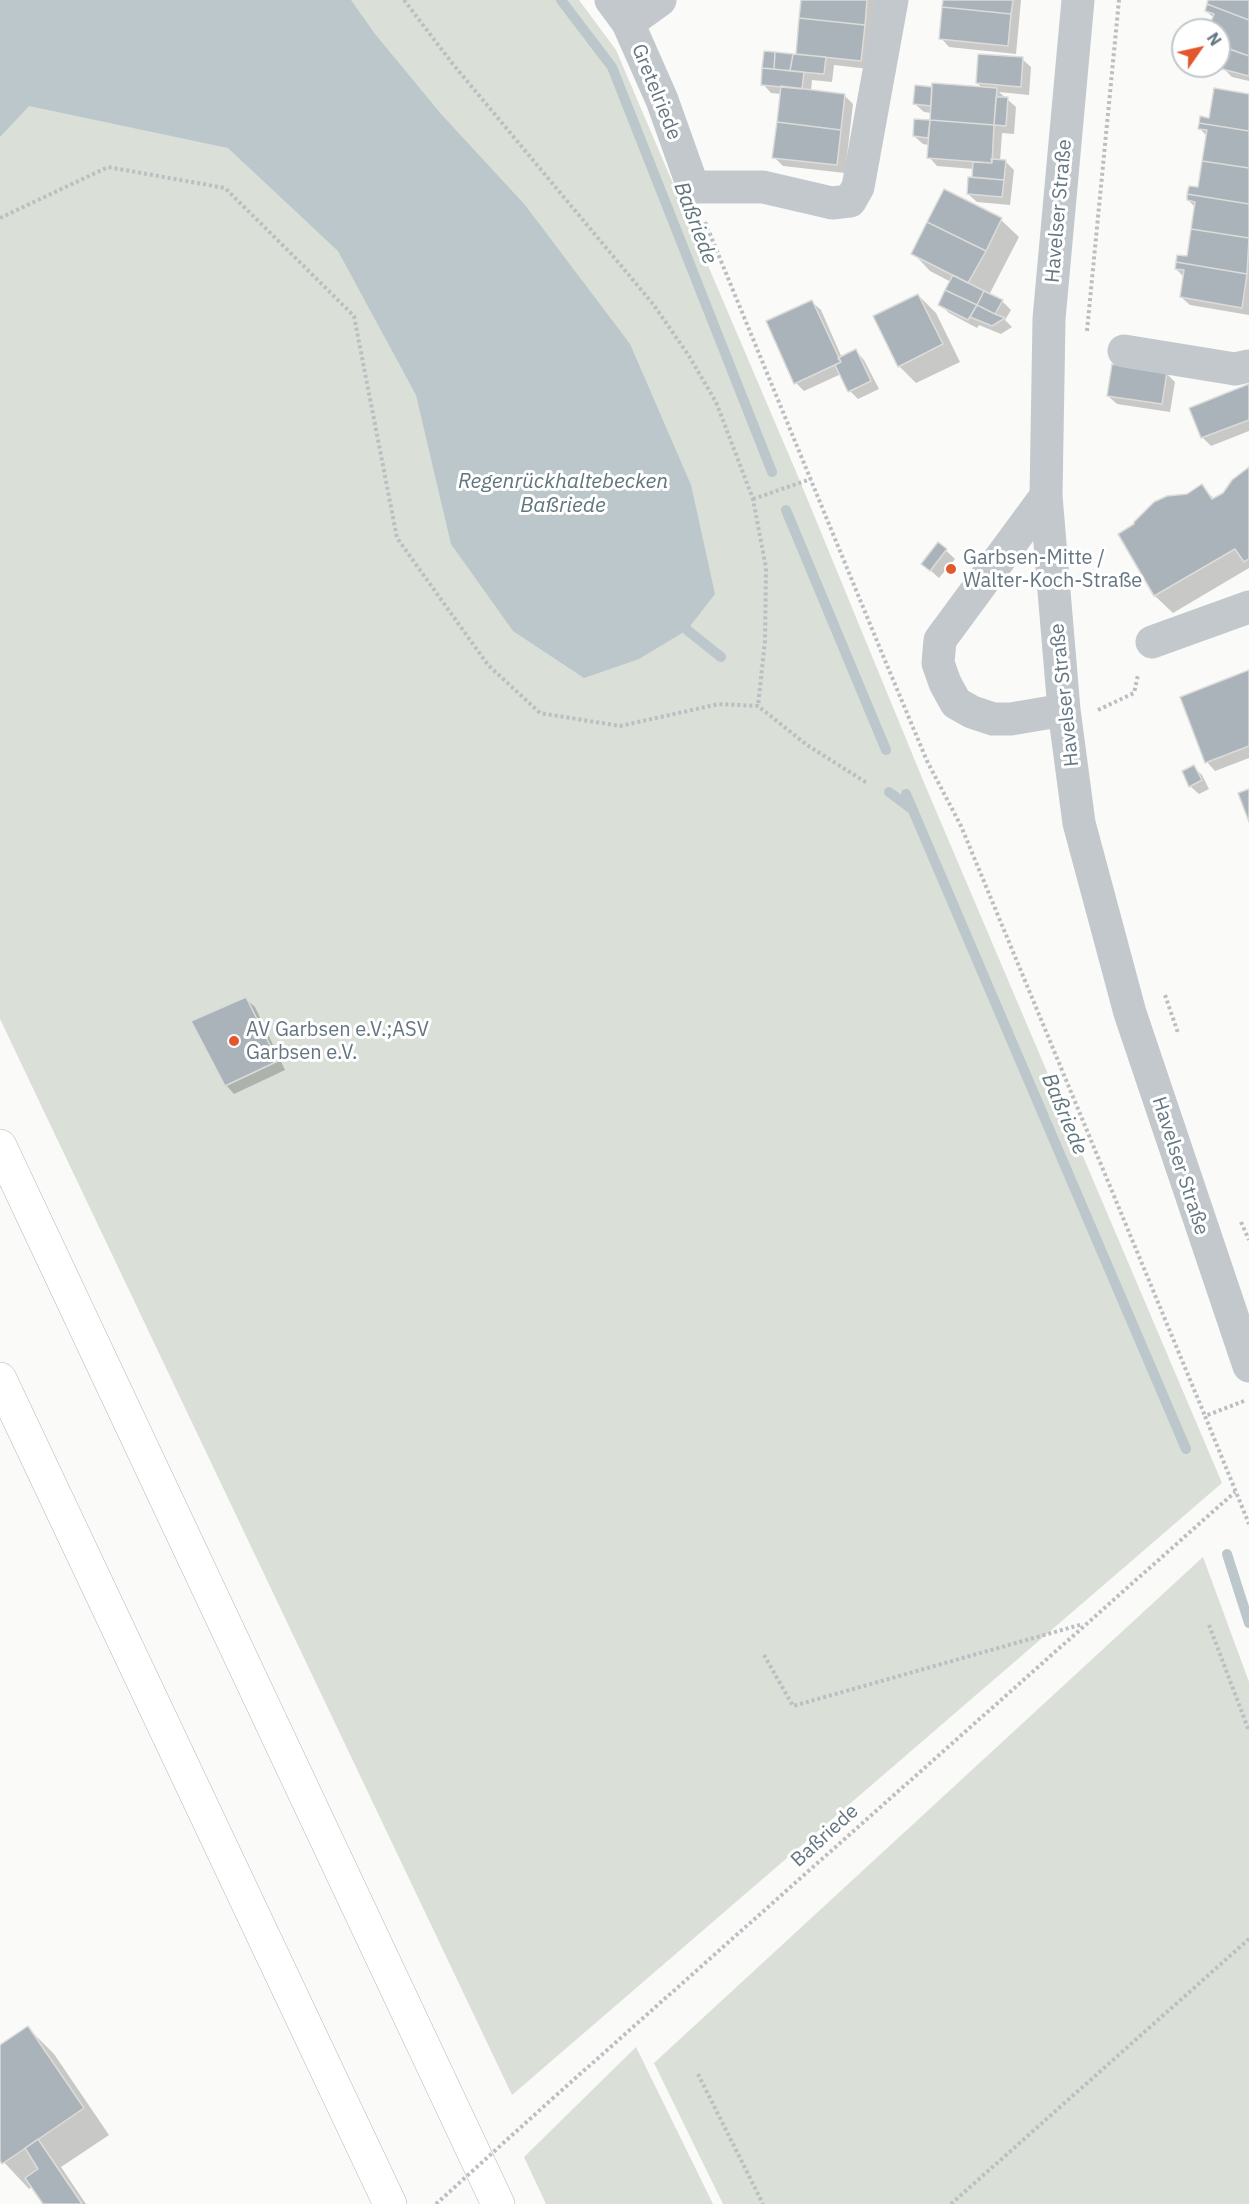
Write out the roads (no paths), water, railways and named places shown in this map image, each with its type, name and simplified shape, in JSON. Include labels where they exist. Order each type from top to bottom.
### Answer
[{"type":"highway","points":[[0,1146],[498,2204]]},
{"type":"highway","points":[[0,1379],[390,2204]]},
{"type":"street","points":[[619,11],[660,0]]},
{"type":"street","name":"Gretelriede","points":[[619,11],[662,100],[693,187],[763,187],[832,202],[850,201],[858,186],[892,0]]},
{"type":"street","name":"Havelser Straße","points":[[1078,0],[1049,319],[1046,496],[1064,710],[1079,823],[1130,1013],[1210,1256],[1249,1366]]},
{"type":"street","points":[[1124,351],[1235,369],[1249,366]]},
{"type":"street","points":[[1046,496],[940,640],[938,663],[945,683],[956,702],[972,712],[993,719],[1011,719],[1064,710]]},
{"type":"street","points":[[1152,642],[1249,607]]},
{"type":"street","points":[[1210,1256],[1249,1299]]},
{"type":"water","name":"Regenrückhaltebecken Baßriede","points":[[0,0],[351,0],[375,34],[441,114],[525,205],[630,344],[691,485],[715,594],[687,630],[639,659],[584,678],[513,631],[451,544],[416,395],[338,251],[228,148],[29,106],[0,137]]},
{"type":"waterway","name":"Baßriede","points":[[561,0],[612,67],[772,472]]},
{"type":"waterway","name":"Baßriede","points":[[786,510],[886,750]]},
{"type":"waterway","points":[[687,630],[721,657]]},
{"type":"waterway","points":[[889,792],[913,810]]},
{"type":"waterway","name":"Baßriede","points":[[906,794],[1186,1449]]},
{"type":"waterway","name":"Baßriede","points":[[1227,1554],[1249,1623]]},
{"type":"place","name":"Garbsen-Mitte / Walter-Koch-Straße","points":[[951,569]]},
{"type":"place","name":"AV Garbsen e.V.;ASV Garbsen e.V.","points":[[234,1041]]}]
